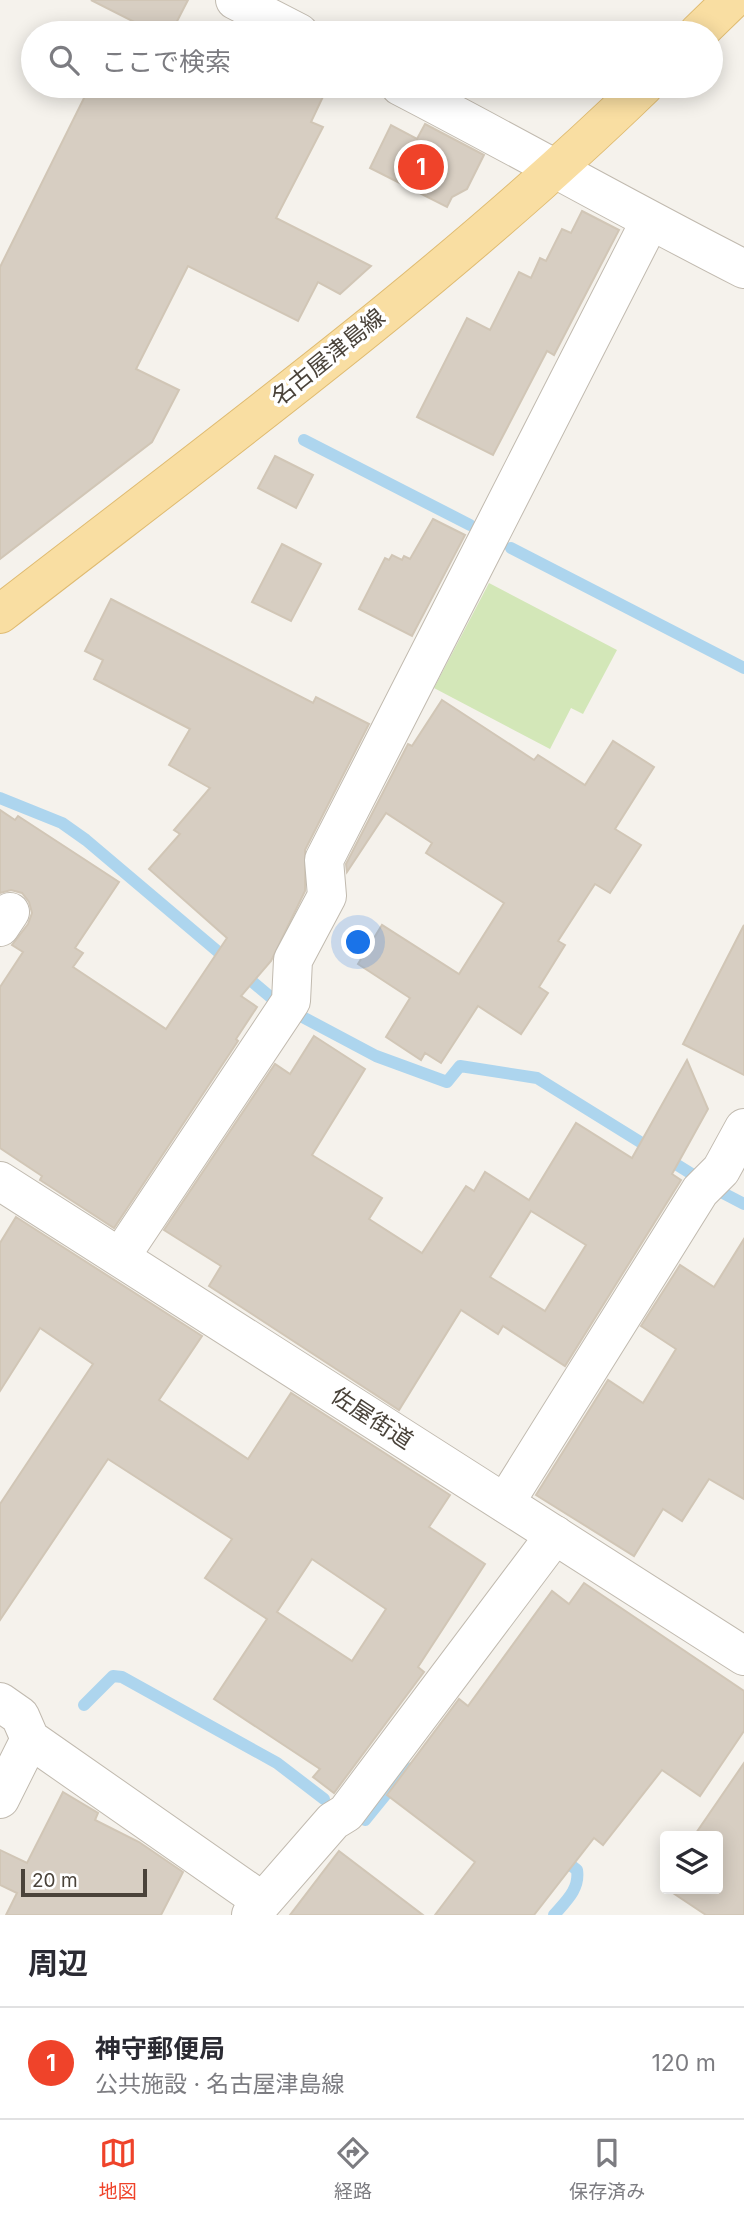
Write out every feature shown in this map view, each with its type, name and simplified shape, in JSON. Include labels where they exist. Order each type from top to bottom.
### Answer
[{"type":"main road","points":[[710,21],[732,0]]},
{"type":"main road","name":"名古屋津島線","points":[[0,614],[322,363],[559,168],[632,98]]},
{"type":"street","points":[[235,0],[276,21]]},
{"type":"street","points":[[423,98],[559,168],[598,195],[744,269]]},
{"type":"street","points":[[121,1256],[291,1001],[293,960],[327,896],[324,860],[650,221]]},
{"type":"street","points":[[505,1503],[700,1191],[720,1170],[744,1128]]},
{"type":"street","name":"佐屋街道","points":[[0,1181],[744,1656]]},
{"type":"street","points":[[0,1702],[20,1716],[30,1739],[256,1908],[333,1821],[346,1813],[555,1535]]},
{"type":"street","points":[[0,1798],[30,1739]]},
{"type":"green space","points":[[489,583],[617,650],[583,714],[571,708],[550,749],[434,688]]},
{"type":"building","points":[[91,0],[188,0],[177,21],[132,21]]},
{"type":"building","points":[[84,98],[322,98],[311,122],[323,127],[276,218],[371,266],[340,294],[318,282],[298,321],[188,266],[136,369],[179,390],[152,442],[0,559],[0,267]]},
{"type":"building","points":[[425,124],[484,155],[467,189],[452,197],[447,207],[370,168],[391,125],[417,139]]},
{"type":"building","points":[[582,211],[619,230],[554,355],[547,351],[493,455],[417,417],[467,318],[490,330],[519,272],[531,278],[540,258],[546,261],[562,229],[571,233]]},
{"type":"building","points":[[275,456],[313,475],[296,508],[258,488]]},
{"type":"building","points":[[433,519],[465,535],[412,636],[359,609],[385,558],[389,560],[392,555],[402,560],[404,556],[410,559]]},
{"type":"building","points":[[282,544],[321,564],[291,621],[252,602]]},
{"type":"building","points":[[111,599],[313,703],[316,697],[369,724],[305,850],[305,891],[271,961],[241,996],[257,1007],[236,1039],[238,1041],[114,1228],[40,1180],[42,1176],[0,1148],[0,987],[23,952],[12,945],[28,924],[32,913],[29,902],[22,893],[11,890],[0,893],[0,810],[15,820],[18,816],[119,882],[75,948],[83,953],[73,967],[166,1029],[227,938],[149,869],[180,834],[174,830],[210,788],[169,765],[190,729],[94,679],[103,660],[85,651]]},
{"type":"building","points":[[442,700],[534,760],[538,755],[585,785],[613,741],[654,767],[615,829],[641,845],[610,893],[595,884],[558,941],[565,945],[539,987],[548,993],[521,1034],[478,1006],[441,1063],[425,1053],[421,1060],[386,1037],[410,998],[358,964],[382,925],[459,974],[504,903],[426,853],[432,843],[386,813],[347,872],[346,864],[408,744],[412,746]]},
{"type":"building","points":[[744,925],[744,1075],[683,1044]]},
{"type":"building","points":[[314,1036],[365,1069],[312,1155],[382,1198],[369,1219],[422,1253],[466,1186],[474,1191],[485,1172],[529,1200],[576,1123],[632,1158],[687,1060],[708,1109],[672,1174],[681,1180],[565,1366],[503,1326],[498,1334],[461,1310],[399,1410],[209,1286],[221,1266],[164,1230],[275,1064],[290,1074]],"holes":[[[531,1211],[586,1245],[545,1311],[490,1277]]]},
{"type":"building","points":[[16,1217],[202,1336],[159,1400],[248,1459],[291,1393],[450,1495],[429,1527],[485,1564],[418,1667],[424,1672],[334,1793],[313,1777],[320,1769],[214,1699],[267,1619],[205,1578],[232,1539],[108,1459],[0,1620],[0,1504],[93,1364],[40,1328],[0,1391],[0,1243]],"holes":[[[312,1559],[386,1609],[352,1661],[277,1612]]]},
{"type":"building","points":[[744,1239],[744,1499],[709,1479],[682,1521],[663,1509],[634,1556],[536,1495],[608,1380],[643,1403],[676,1349],[641,1326],[680,1265],[714,1287]]},
{"type":"building","points":[[584,1583],[744,1691],[744,1731],[700,1796],[662,1770],[603,1845],[594,1838],[534,1915],[435,1915],[475,1862],[387,1795],[459,1699],[468,1706],[552,1591],[569,1604]]},
{"type":"building","points":[[744,1763],[744,1915],[706,1915],[674,1894],[723,1894],[723,1831],[697,1831]]},
{"type":"building","points":[[63,1792],[98,1813],[95,1820],[139,1842],[183,1872],[161,1915],[6,1915],[17,1893],[0,1885],[0,1850],[27,1863]]},
{"type":"building","points":[[339,1851],[423,1915],[290,1915]]},
{"type":"waterway","points":[[304,440],[470,525]]},
{"type":"waterway","points":[[511,548],[744,668]]},
{"type":"waterway","points":[[0,798],[62,823],[86,840],[229,961]]},
{"type":"waterway","points":[[242,973],[274,1000]]},
{"type":"waterway","points":[[295,1013],[376,1056],[447,1082],[460,1066],[537,1078],[695,1176]]},
{"type":"waterway","points":[[721,1192],[744,1204]]},
{"type":"waterway","points":[[84,1705],[113,1676],[122,1677],[277,1763],[324,1799]]},
{"type":"waterway","points":[[358,1814],[365,1820],[404,1772],[418,1765]]},
{"type":"waterway","points":[[554,1915],[571,1894],[577,1877],[577,1870],[559,1856]]},
{"type":"place","name":"神守郵便局","points":[[421,167]]}]
